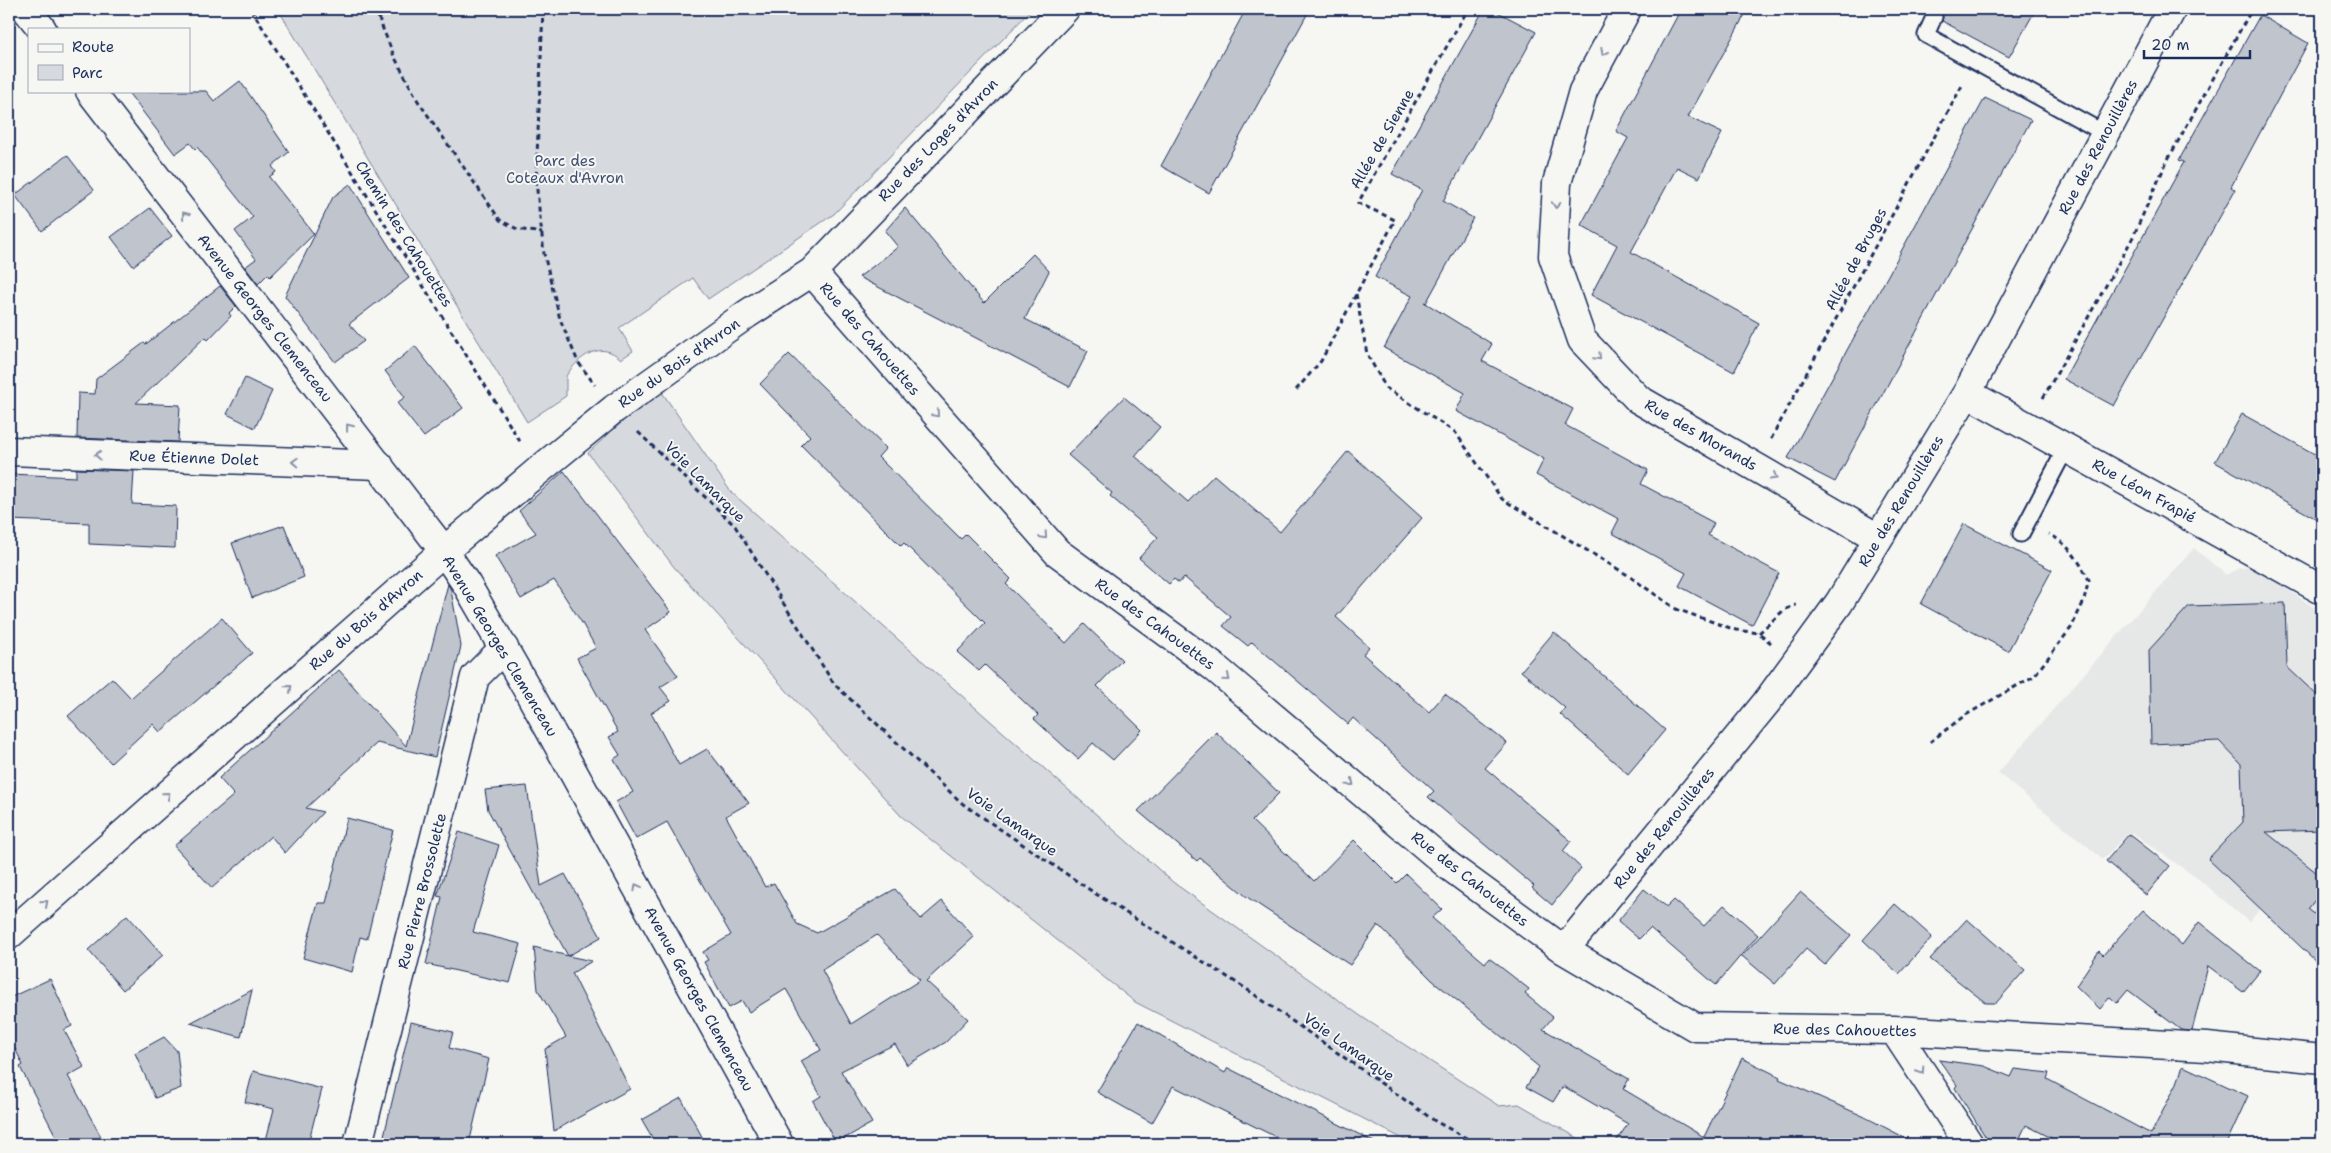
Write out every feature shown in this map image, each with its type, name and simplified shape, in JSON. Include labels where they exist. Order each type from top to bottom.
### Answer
[{"type":"street","points":[[26,9],[41,28]]},
{"type":"street","name":"Rue des Loges d'Avron","points":[[812,272],[1065,9]]},
{"type":"street","name":"Rue des Morands","points":[[1627,9],[1583,91],[1557,183],[1553,256],[1582,340],[1638,399],[1878,538]]},
{"type":"street","name":"Rue des Renouillères","points":[[1564,950],[1796,663],[1839,603],[1967,393],[2172,9]]},
{"type":"street","name":"Avenue Georges Clemenceau","points":[[91,92],[444,551],[504,648],[779,1144]]},
{"type":"street","name":"Rue du Bois d'Avron","points":[[9,935],[444,551],[538,471],[623,418],[747,314],[812,272]]},
{"type":"street","name":"Rue des Cahouettes","points":[[812,272],[1057,552],[1214,667],[1449,866],[1564,950],[1695,1027],[1894,1030],[2207,1047],[2322,1059]]},
{"type":"street","name":"Rue Léon Frapié","points":[[1967,393],[2322,590]]},
{"type":"street","name":"Rue Étienne Dolet","points":[[9,451],[379,465]]},
{"type":"street","name":"Rue Pierre Brossolette","points":[[358,1144],[475,677],[504,648]]},
{"type":"street","points":[[1894,1030],[1969,1144]]},
{"type":"lane","points":[[1934,17],[1926,35],[2106,134]]},
{"type":"lane","points":[[2024,528],[2066,448]]},
{"type":"path","name":"Chemin des Cahouettes","points":[[251,9],[538,471]]},
{"type":"path","points":[[375,9],[394,56],[418,101],[500,220],[517,229],[542,233]]},
{"type":"path","name":"Voie Lamarque","points":[[543,9],[536,182],[544,254],[564,327],[578,362],[623,418],[736,526],[834,684],[963,804],[1096,894],[1245,988],[1435,1121],[1477,1144]]},
{"type":"path","name":"Allée de Sienne","points":[[1296,390],[1321,361],[1395,220],[1358,203],[1468,9]]},
{"type":"path","points":[[2027,427],[2132,240],[2167,161],[2252,9]]},
{"type":"path","name":"Allée de Bruges","points":[[1756,466],[1975,62]]},
{"type":"path","points":[[1356,294],[1367,354],[1386,388],[1456,432],[1502,499],[1626,574],[1676,609],[1736,630],[1759,633],[1796,663]]},
{"type":"path","points":[[1930,742],[1964,716],[2034,676],[2071,628],[2083,603],[2089,580],[2077,557],[2062,541],[2024,528]]},
{"type":"shaded area","points":[[2194,548],[2226,575],[2239,568],[2254,567],[2322,613],[2322,903],[2303,931],[2266,902],[2249,922],[2200,880],[2133,833],[2127,834],[2103,859],[1998,773]]},
{"type":"green space","name":"Parc des Coteaux d'Avron","points":[[278,9],[1032,9],[834,214],[708,299],[693,278],[619,328],[633,351],[621,359],[613,353],[606,351],[598,351],[584,357],[577,362],[566,376],[566,396],[527,422]]},
{"type":"green space","points":[[659,388],[731,492],[1174,883],[1362,1017],[1499,1106],[1519,1104],[1588,1144],[1413,1144],[1135,1002],[901,816],[674,567],[588,453]]},
{"type":"building","points":[[1246,9],[1310,9],[1209,193],[1161,166]]},
{"type":"building","points":[[1484,9],[1492,9],[1536,32],[1443,201],[1473,218],[1426,303],[1424,302],[1492,344],[1482,361],[1573,409],[1565,425],[1648,470],[1641,484],[1714,523],[1708,535],[1779,573],[1752,625],[1679,586],[1686,573],[1612,533],[1619,519],[1536,475],[1544,459],[1456,411],[1465,393],[1384,348],[1412,296],[1375,277],[1422,190],[1392,174]]},
{"type":"building","points":[[1681,9],[1748,9],[1688,117],[1722,133],[1699,178],[1677,167],[1631,252],[1759,323],[1734,372],[1591,295],[1617,245],[1581,225],[1628,138],[1616,131]]},
{"type":"building","points":[[1938,9],[2036,9],[2009,57],[1942,21],[1943,16]]},
{"type":"building","points":[[2260,15],[2308,43],[2231,187],[2235,190],[2114,406],[2064,379],[2184,162],[2179,160]]},
{"type":"building","points":[[240,81],[289,152],[272,166],[276,172],[269,177],[314,234],[270,277],[268,274],[258,284],[245,267],[256,259],[235,231],[253,217],[197,147],[195,149],[190,143],[175,154],[128,92],[206,91],[214,101]]},
{"type":"building","points":[[1985,98],[2031,120],[1835,482],[1788,458]]},
{"type":"building","points":[[67,155],[94,190],[42,231],[15,195]]},
{"type":"building","points":[[350,184],[409,278],[349,324],[364,341],[335,362],[285,296],[333,197]]},
{"type":"building","points":[[150,208],[172,236],[133,266],[111,237]]},
{"type":"building","points":[[905,208],[984,303],[1033,254],[1049,271],[1025,319],[1088,351],[1070,387],[859,277],[898,247],[885,231]]},
{"type":"building","points":[[220,286],[236,306],[229,313],[231,316],[208,340],[205,337],[136,403],[180,405],[178,442],[77,438],[78,393],[95,394],[96,379],[144,343],[146,344]]},
{"type":"building","points":[[415,346],[463,408],[424,437],[397,403],[405,397],[385,371]]},
{"type":"building","points":[[789,354],[886,448],[878,457],[961,539],[966,534],[1011,579],[1006,584],[1066,643],[1084,624],[1122,660],[1097,686],[1142,730],[1113,760],[1093,743],[1078,759],[1034,719],[1038,715],[985,665],[979,671],[957,652],[985,623],[904,543],[901,546],[801,445],[810,436],[760,384]]},
{"type":"building","points":[[245,378],[272,391],[255,428],[227,414]]},
{"type":"building","points":[[1124,397],[1160,427],[1135,456],[1188,502],[1214,475],[1280,532],[1348,451],[1422,518],[1336,617],[1369,647],[1363,654],[1429,712],[1445,694],[1507,743],[1485,768],[1571,841],[1563,851],[1581,868],[1552,905],[1532,888],[1534,886],[1428,797],[1434,791],[1353,718],[1348,724],[1252,642],[1248,646],[1223,626],[1231,617],[1184,577],[1179,583],[1174,579],[1169,584],[1139,558],[1158,537],[1110,496],[1112,493],[1068,455]]},
{"type":"building","points":[[2242,414],[2322,458],[2322,522],[2215,462]]},
{"type":"building","points":[[76,469],[134,471],[132,504],[176,506],[175,548],[89,544],[89,523],[9,520],[9,474],[76,477]]},
{"type":"building","points":[[564,471],[671,612],[645,630],[678,676],[660,687],[671,701],[651,713],[679,765],[707,749],[749,803],[726,816],[765,887],[774,883],[797,924],[817,933],[895,889],[921,919],[942,901],[974,937],[926,981],[968,1019],[946,1042],[907,1065],[895,1044],[841,1071],[872,1123],[836,1143],[813,1101],[821,1096],[801,1061],[821,1050],[786,989],[749,1012],[742,1001],[729,1008],[704,962],[708,960],[703,952],[731,935],[667,822],[636,839],[616,802],[633,792],[614,759],[620,755],[609,737],[618,732],[577,658],[596,648],[554,580],[521,599],[495,556],[536,533],[519,511]],"holes":[[[877,935],[920,980],[851,1024],[822,970]]]},
{"type":"building","points":[[1964,524],[2052,570],[2008,651],[1921,604]]},
{"type":"building","points":[[284,525],[304,577],[252,598],[232,543]]},
{"type":"building","points":[[448,584],[451,590],[461,646],[435,757],[377,743],[306,808],[323,812],[285,853],[271,836],[212,888],[174,846],[234,795],[219,778],[339,670],[406,746]]},
{"type":"building","points":[[2285,603],[2287,667],[2322,700],[2322,830],[2266,832],[2322,877],[2322,891],[2308,909],[2322,920],[2322,967],[2208,859],[2243,822],[2241,764],[2219,741],[2151,744],[2149,650],[2189,606]]},
{"type":"building","points":[[222,618],[252,653],[160,732],[153,724],[111,763],[68,716],[112,678],[131,698]]},
{"type":"building","points":[[1554,632],[1665,730],[1628,774],[1560,714],[1565,708],[1521,671]]},
{"type":"building","points":[[1216,732],[1279,793],[1252,821],[1314,881],[1354,840],[1397,883],[1406,874],[1442,909],[1432,918],[1485,963],[1489,958],[1529,989],[1525,994],[1553,1017],[1543,1029],[1629,1079],[1623,1089],[1704,1137],[1742,1058],[1780,1077],[1779,1079],[1865,1117],[1917,1144],[1614,1144],[1628,1124],[1563,1086],[1553,1102],[1526,1087],[1539,1067],[1432,980],[1378,925],[1350,965],[1247,897],[1200,858],[1197,861],[1138,811]]},
{"type":"building","points":[[527,786],[541,886],[565,874],[601,937],[568,956],[488,810],[485,790]]},
{"type":"building","points":[[347,818],[393,830],[367,939],[360,937],[352,972],[303,958],[318,903],[326,903]]},
{"type":"building","points":[[459,832],[499,845],[473,932],[521,944],[510,983],[426,964],[442,897],[437,896]]},
{"type":"building","points":[[2129,834],[2170,866],[2146,895],[2106,861]]},
{"type":"building","points":[[1644,889],[1667,907],[1674,900],[1704,926],[1724,905],[1758,935],[1716,985],[1650,928],[1639,939],[1618,921]]},
{"type":"building","points":[[1800,892],[1851,935],[1825,965],[1806,949],[1775,984],[1742,956]]},
{"type":"building","points":[[1895,904],[1932,937],[1899,974],[1863,940]]},
{"type":"building","points":[[2143,910],[2182,945],[2199,922],[2260,971],[2243,992],[2208,966],[2192,1031],[2181,1030],[2128,990],[2117,1003],[2110,997],[2100,1009],[2076,986],[2099,951],[2103,955]]},
{"type":"building","points":[[127,915],[163,955],[123,990],[88,950]]},
{"type":"building","points":[[1967,919],[2025,970],[1996,1003],[1986,1003],[1930,959]]},
{"type":"building","points":[[534,947],[592,961],[572,973],[630,1089],[554,1131],[545,1049],[566,1037],[538,990]]},
{"type":"building","points":[[50,979],[72,1026],[64,1030],[84,1067],[68,1076],[105,1144],[60,1144],[20,1067],[23,1065],[9,1036],[9,998]]},
{"type":"building","points":[[252,990],[241,1037],[190,1023]]},
{"type":"building","points":[[411,1022],[453,1032],[449,1048],[489,1059],[469,1144],[382,1144]]},
{"type":"building","points":[[1138,1022],[1225,1073],[1228,1068],[1378,1144],[1290,1144],[1173,1086],[1152,1123],[1097,1092]]},
{"type":"building","points":[[164,1037],[177,1051],[181,1088],[155,1098],[135,1053]]},
{"type":"building","points":[[1939,1060],[1984,1066],[2011,1077],[2015,1069],[2049,1073],[2047,1079],[2151,1134],[2177,1083],[2183,1066],[2248,1096],[2226,1144],[2063,1144],[2026,1125],[2017,1144],[1990,1144],[1955,1088],[1957,1085]]},
{"type":"building","points":[[253,1071],[322,1089],[308,1144],[265,1144],[274,1109],[245,1102]]},
{"type":"building","points":[[681,1098],[706,1144],[656,1144],[642,1120]]}]
